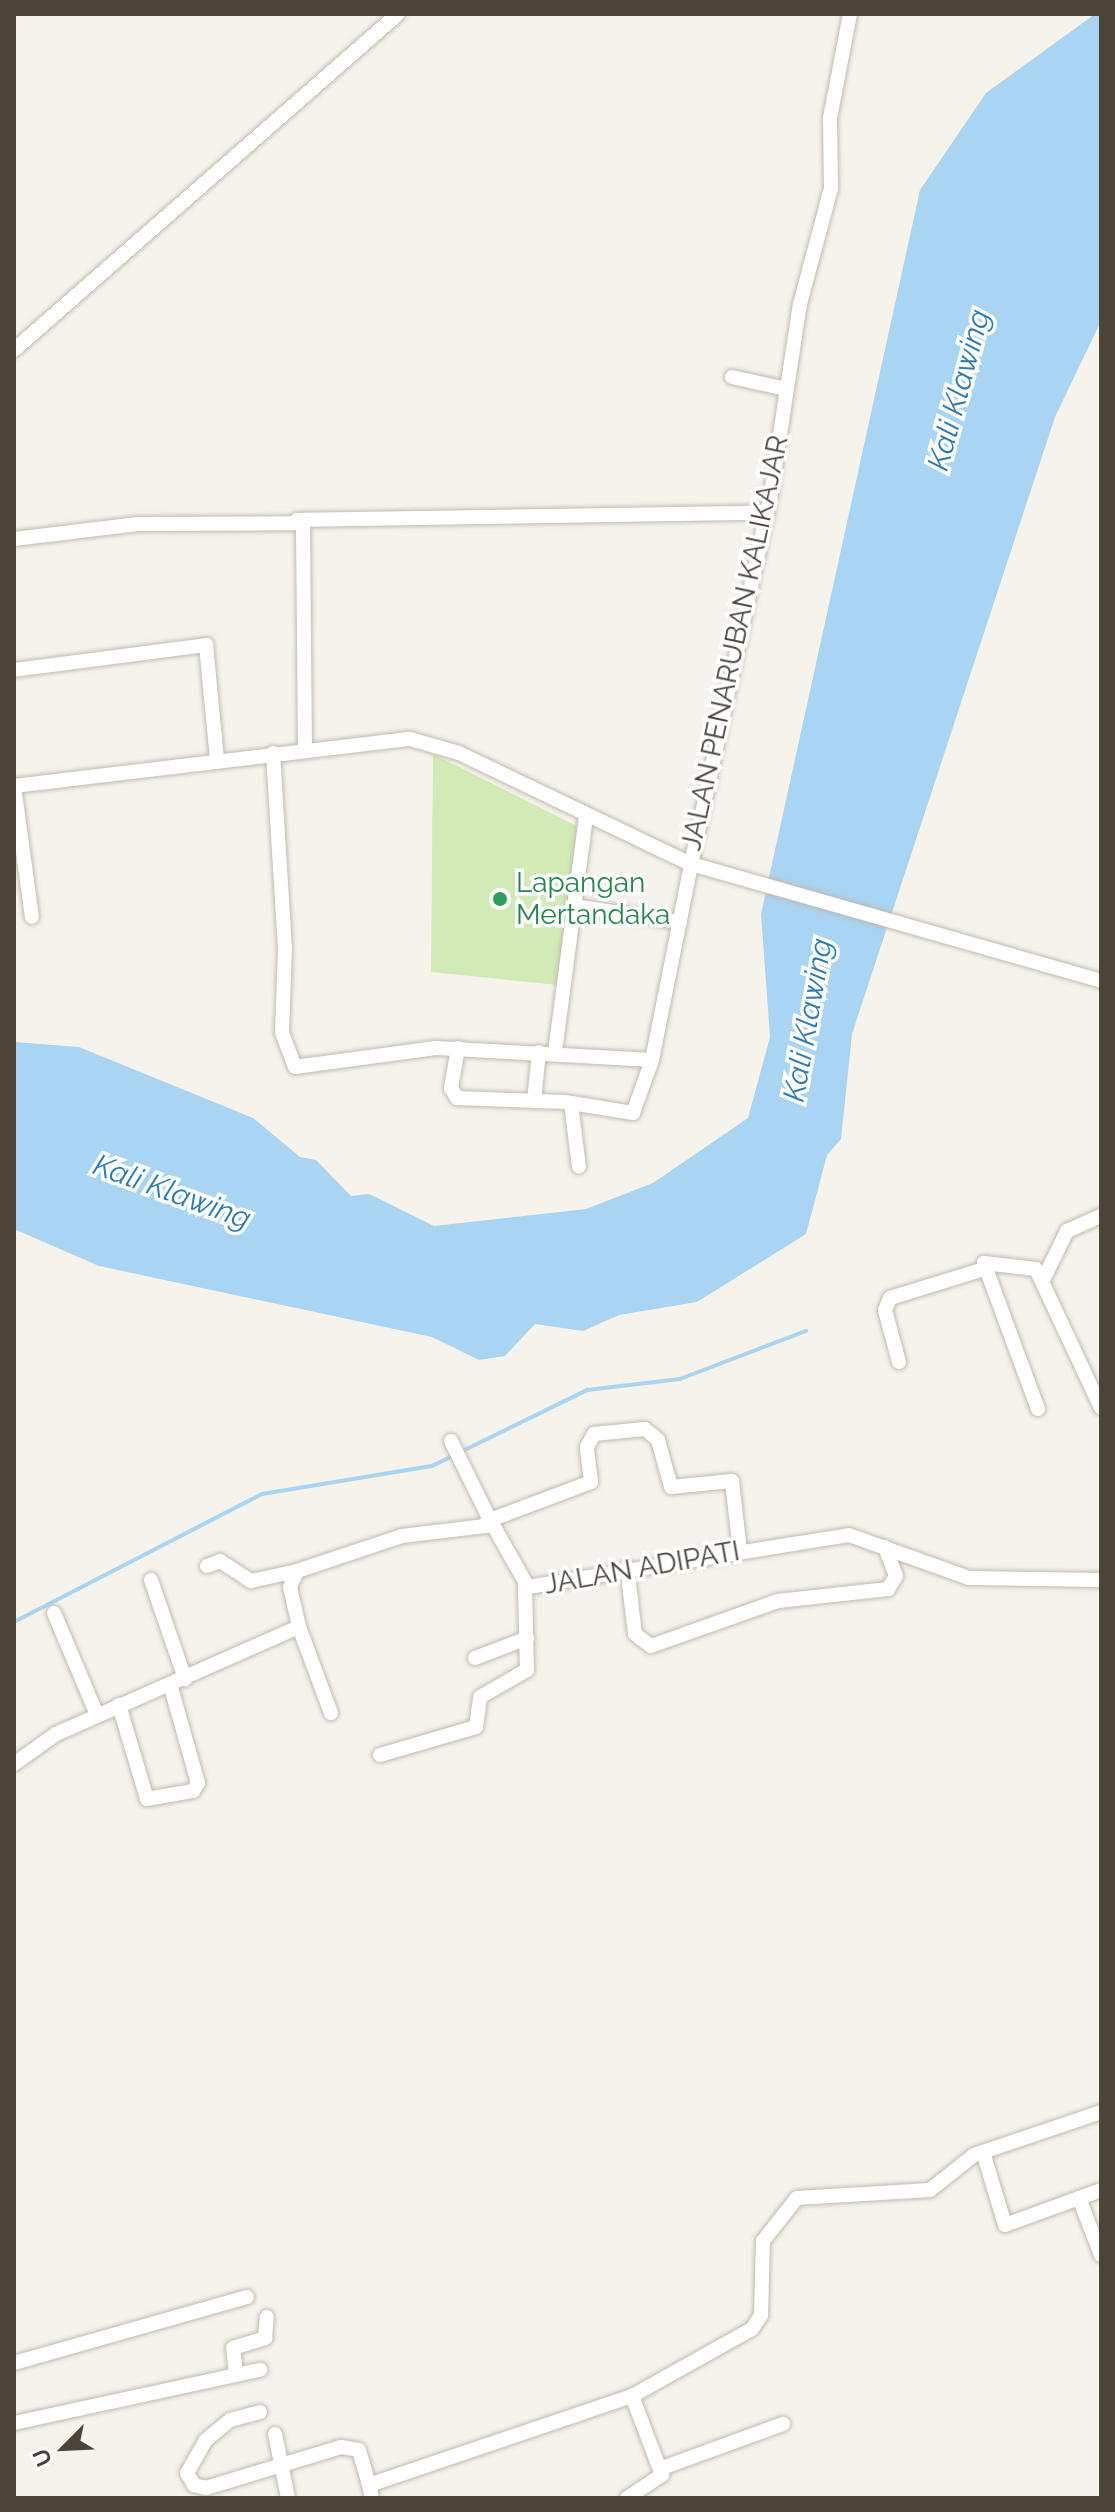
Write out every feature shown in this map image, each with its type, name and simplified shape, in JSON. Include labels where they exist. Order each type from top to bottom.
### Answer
[{"type":"street","points":[[14,350],[398,14]]},
{"type":"street","name":"JALAN PENARUBAN KALIKAJAR","points":[[14,786],[305,748],[428,741],[691,864],[767,513],[786,389],[831,188],[830,118],[850,14]]},
{"type":"street","points":[[732,377],[786,389]]},
{"type":"street","points":[[14,539],[138,524],[767,513]]},
{"type":"street","points":[[297,520],[307,533],[305,748]]},
{"type":"street","points":[[14,670],[206,645],[217,760]]},
{"type":"street","points":[[273,753],[284,934],[282,1033],[290,1064],[458,1048],[652,1060]]},
{"type":"street","points":[[14,786],[21,887],[32,917]]},
{"type":"street","points":[[555,1052],[586,815]]},
{"type":"street","points":[[458,1048],[451,1088],[457,1098],[571,1103],[638,1112],[652,1060],[691,864],[1101,981]]},
{"type":"street","points":[[574,906],[680,922]]},
{"type":"street","points":[[534,1101],[539,1052]]},
{"type":"street","points":[[571,1103],[579,1167]]},
{"type":"street","points":[[1043,1280],[1067,1231],[1101,1216]]},
{"type":"street","points":[[1038,1409],[984,1269],[986,1263],[1026,1265],[1043,1280],[1101,1408]]},
{"type":"street","points":[[899,1362],[885,1310],[890,1298],[984,1269]]},
{"type":"street","points":[[207,1566],[220,1561],[251,1581],[297,1571],[381,1541],[487,1522],[591,1482],[587,1447],[594,1434],[645,1429],[658,1440],[671,1487],[732,1481],[740,1551]]},
{"type":"street","name":"JALAN ADIPATI","points":[[451,1441],[487,1522],[504,1534],[525,1587],[627,1567],[849,1535],[969,1578],[1101,1580]]},
{"type":"street","points":[[627,1567],[635,1634],[651,1646],[778,1601],[888,1589],[896,1576],[885,1547]]},
{"type":"street","points":[[297,1571],[290,1587],[299,1627],[331,1713]]},
{"type":"street","points":[[119,1705],[147,1799],[193,1791],[198,1783],[178,1682],[151,1580]]},
{"type":"street","points":[[380,1755],[480,1724],[480,1697],[527,1670],[525,1587]]},
{"type":"street","points":[[54,1613],[97,1715]]},
{"type":"street","points":[[14,1764],[97,1715],[299,1627]]},
{"type":"street","points":[[475,1658],[527,1638]]},
{"type":"street","points":[[260,2412],[230,2420],[206,2440],[188,2478],[206,2488],[353,2447],[370,2492],[632,2396],[758,2324],[758,2255],[774,2220],[797,2198],[930,2190],[983,2152],[1101,2112]]},
{"type":"street","points":[[983,2152],[1005,2225],[1101,2190]]},
{"type":"street","points":[[1079,2198],[1101,2255]]},
{"type":"street","points":[[14,2363],[247,2297]]},
{"type":"street","points":[[236,2375],[233,2348],[265,2338],[267,2317]]},
{"type":"street","points":[[14,2423],[260,2370]]},
{"type":"street","points":[[627,2498],[656,2485],[662,2468],[632,2396]]},
{"type":"street","points":[[662,2468],[783,2424]]},
{"type":"street","points":[[275,2434],[285,2464],[288,2498]]},
{"type":"green space","name":"Lapangan Mertandaka","points":[[433,754],[577,826],[558,985],[431,972]]},
{"type":"water","name":"Kali Klawing","points":[[1095,14],[1101,14],[1101,321],[1055,417],[852,1034],[841,1139],[827,1155],[806,1234],[697,1302],[619,1315],[583,1331],[535,1324],[505,1356],[479,1360],[432,1337],[99,1266],[14,1229],[14,1042],[79,1047],[253,1118],[300,1157],[316,1160],[351,1196],[369,1194],[434,1226],[586,1209],[653,1183],[748,1118],[770,1037],[761,914],[920,190],[986,93]]},
{"type":"waterway","points":[[14,1622],[262,1494],[432,1466],[587,1390],[680,1379],[806,1331]]},
{"type":"place","name":"Lapangan Mertandaka","points":[[500,899]]}]
